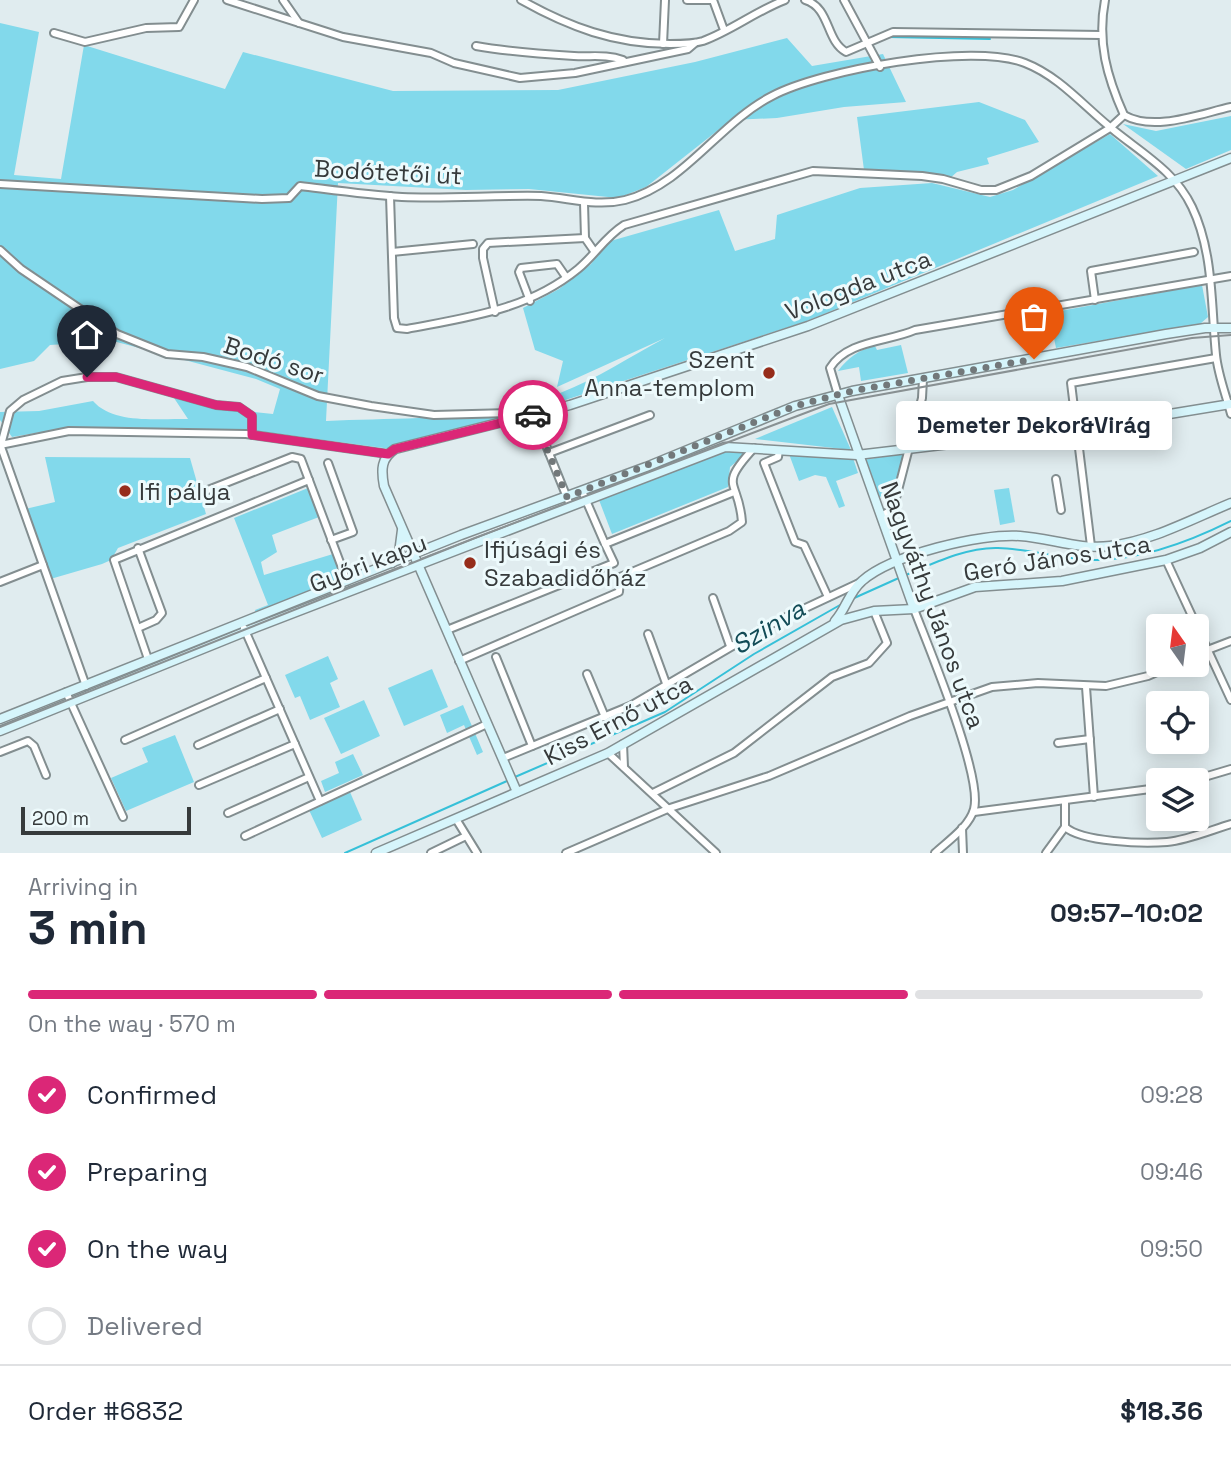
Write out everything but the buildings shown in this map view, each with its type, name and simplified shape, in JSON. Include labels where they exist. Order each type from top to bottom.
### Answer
[{"type":"street","points":[[54,33],[85,42],[146,28],[179,27],[194,0]]},
{"type":"street","points":[[227,0],[374,45],[431,53],[454,63],[520,78],[575,74],[624,61],[688,49],[751,14],[785,0]]},
{"type":"street","points":[[284,0],[299,23]]},
{"type":"street","points":[[521,0],[577,29],[604,38],[663,44],[695,43]]},
{"type":"street","points":[[663,44],[666,0]]},
{"type":"street","points":[[687,0],[713,0],[724,30]]},
{"type":"street","points":[[805,0],[818,7],[827,18],[842,50],[854,50],[893,33],[1101,35]]},
{"type":"street","points":[[844,0],[880,67]]},
{"type":"street","points":[[1105,0],[1101,35],[1105,64],[1124,115],[1137,122],[1154,123],[1231,107]]},
{"type":"street","points":[[476,46],[523,53],[588,57],[603,55],[624,61]]},
{"type":"street","name":"Bodótetői út","points":[[0,184],[262,199],[289,198],[300,186],[390,196],[545,197],[584,203],[625,200],[649,191],[686,164],[748,110],[792,87],[880,67],[959,54],[1022,61],[1060,83],[1110,128],[1177,180]]},
{"type":"street","points":[[390,196],[397,328],[495,312],[530,300],[578,269],[624,225],[813,171],[922,176],[981,190],[1012,186],[1110,128],[1124,115]]},
{"type":"street","name":"Vologda utca","points":[[388,454],[395,449],[521,419],[808,326],[1231,158]]},
{"type":"street","points":[[1158,187],[1163,178],[1162,169]]},
{"type":"street","points":[[1184,193],[1189,174]]},
{"type":"street","points":[[1177,180],[1198,220],[1216,327],[1216,358],[1230,408]]},
{"type":"street","points":[[584,203],[585,237],[594,251]]},
{"type":"street","points":[[495,312],[483,258],[483,248],[488,243],[585,237]]},
{"type":"street","points":[[392,252],[473,244]]},
{"type":"street","name":"Bodó sor","points":[[0,250],[21,269],[117,334],[167,354],[203,357],[247,367],[318,396],[434,415],[513,413],[521,419]]},
{"type":"street","points":[[1096,300],[1091,271],[1195,252]]},
{"type":"street","points":[[530,300],[519,272],[521,268],[557,264],[566,277]]},
{"type":"street","points":[[838,395],[830,368],[841,357],[866,344],[900,337],[915,330],[1210,282],[1231,276]]},
{"type":"street","name":"Győri kapu","points":[[584,495],[795,406],[923,379],[1216,327],[1231,328]]},
{"type":"street","points":[[1091,547],[1071,383],[1216,358]]},
{"type":"street","points":[[89,695],[0,445],[10,411],[23,400],[62,381],[102,376],[245,410],[252,416],[252,435]]},
{"type":"street","points":[[881,516],[893,509],[897,498],[910,449],[923,379]]},
{"type":"street","name":"Nagyváthy János utca","points":[[838,395],[857,455],[950,702],[975,790],[974,812]]},
{"type":"street","name":"Győri kapu","points":[[0,731],[414,554],[724,447],[857,455],[1230,408]]},
{"type":"street","points":[[534,415],[568,501]]},
{"type":"street","points":[[549,453],[650,415]]},
{"type":"street","points":[[0,445],[69,431],[252,435],[388,454],[382,474],[402,528],[458,661],[516,788]]},
{"type":"street","points":[[620,577],[729,531],[742,522],[734,492],[734,469],[754,448]]},
{"type":"street","points":[[779,450],[778,457],[764,463],[795,542],[804,545],[828,597]]},
{"type":"street","points":[[208,490],[292,457],[301,458],[347,581]]},
{"type":"street","points":[[328,463],[353,532],[331,540]]},
{"type":"street","points":[[1056,479],[1061,510]]},
{"type":"street","points":[[148,659],[114,560],[309,480]]},
{"type":"street","points":[[605,544],[734,492]]},
{"type":"street","points":[[458,661],[618,592],[620,577],[584,495]]},
{"type":"street","name":"Győri kapu","points":[[0,719],[148,659],[419,565],[568,501]]},
{"type":"street","points":[[503,758],[605,717],[667,686],[767,626],[828,597],[963,541],[1020,536],[1091,547],[1110,546],[1149,537],[1231,502]]},
{"type":"street","points":[[392,563],[399,553],[402,528]]},
{"type":"street","name":"Geró János utca","points":[[914,609],[975,587],[1062,581],[1166,560],[1200,548],[1231,532]]},
{"type":"street","points":[[138,548],[162,613],[156,621],[138,628]]},
{"type":"street","points":[[1166,560],[1191,614]]},
{"type":"street","points":[[447,631],[614,563]]},
{"type":"street","points":[[0,582],[43,565]]},
{"type":"street","name":"Kiss Ernő utca","points":[[833,624],[858,586]]},
{"type":"street","points":[[713,598],[730,646],[737,645]]},
{"type":"street","name":"Kiss Ernő utca","points":[[376,853],[456,819],[516,788],[608,752],[833,624],[874,611],[914,609]]},
{"type":"street","points":[[653,793],[734,753],[832,677],[869,663],[887,643],[874,611]]},
{"type":"street","points":[[243,627],[320,801]]},
{"type":"street","points":[[648,634],[667,686]]},
{"type":"street","points":[[1209,649],[1231,640]]},
{"type":"street","points":[[1209,651],[1231,700]]},
{"type":"street","points":[[496,657],[532,746]]},
{"type":"street","points":[[587,674],[605,717]]},
{"type":"street","points":[[566,853],[670,808],[769,776],[950,702],[1015,683],[1086,687],[1126,682],[1146,675]]},
{"type":"street","points":[[125,740],[266,678]]},
{"type":"street","points":[[1086,687],[1094,797]]},
{"type":"street","points":[[66,692],[123,817]]},
{"type":"street","points":[[198,745],[280,709]]},
{"type":"street","points":[[245,836],[487,724]]},
{"type":"street","points":[[1058,743],[1090,739]]},
{"type":"street","points":[[0,752],[28,741],[34,746],[46,775]]},
{"type":"street","points":[[199,785],[295,744]]},
{"type":"street","points":[[623,744],[624,767]]},
{"type":"street","points":[[608,752],[716,853]]},
{"type":"street","points":[[1209,776],[1231,769]]},
{"type":"street","points":[[228,813],[309,777]]},
{"type":"street","points":[[935,853],[962,828],[974,812],[1146,790]]},
{"type":"street","points":[[1046,853],[1065,827],[1065,801]]},
{"type":"street","points":[[456,819],[477,853]]},
{"type":"street","points":[[1065,827],[1074,834],[1100,839],[1168,842],[1231,824]]},
{"type":"street","points":[[962,828],[963,853]]},
{"type":"street","points":[[431,853],[466,836]]},
{"type":"shaded area","points":[[0,23],[39,32],[14,175],[61,179],[84,45],[225,89],[243,52],[393,91],[558,90],[695,62],[787,38],[812,66],[883,54],[906,102],[844,107],[777,118],[731,120],[646,187],[618,198],[529,189],[466,190],[338,183],[326,421],[474,414],[532,402],[587,381],[665,338],[557,387],[563,361],[535,350],[523,308],[559,289],[591,264],[607,242],[719,210],[735,251],[775,239],[777,215],[860,188],[932,183],[990,197],[1013,190],[1110,134],[1158,176],[807,321],[544,407],[391,449],[243,429],[60,429],[12,437],[0,420],[0,412],[39,411],[93,401],[102,409],[124,417],[188,419],[172,395],[227,409],[273,414],[280,389],[256,379],[113,341],[50,345],[34,361],[0,369]]},
{"type":"shaded area","points":[[979,102],[1025,120],[1039,142],[987,158],[989,164],[957,172],[949,179],[864,170],[857,117]]},
{"type":"shaded area","points":[[1231,116],[1231,150],[1186,169],[1123,124],[1156,131]]},
{"type":"shaded area","points":[[1202,285],[1208,317],[1200,324],[1056,348],[1049,313]]},
{"type":"shaded area","points":[[901,345],[908,373],[861,381],[859,367],[838,371],[858,352],[875,346],[877,350]]},
{"type":"shaded area","points":[[832,407],[851,450],[755,439]]},
{"type":"shaded area","points":[[727,449],[748,452],[730,467],[728,487],[612,534],[599,500]]},
{"type":"shaded area","points":[[906,453],[894,499],[890,493],[877,498],[863,460]]},
{"type":"shaded area","points":[[789,454],[853,458],[858,473],[836,481],[845,506],[839,508],[826,477],[815,475],[799,481]]},
{"type":"shaded area","points":[[45,457],[190,458],[206,514],[118,548],[111,560],[102,564],[47,580],[21,510],[55,502]]},
{"type":"shaded area","points":[[308,488],[319,517],[272,535],[277,552],[261,562],[264,575],[333,554],[343,583],[256,614],[255,610],[268,605],[234,518]]},
{"type":"shaded area","points":[[1009,488],[1015,522],[1000,525],[994,490]]},
{"type":"shaded area","points":[[328,656],[338,679],[330,683],[340,707],[310,720],[300,696],[295,698],[285,675]]},
{"type":"shaded area","points":[[432,669],[448,707],[404,726],[388,688]]},
{"type":"shaded area","points":[[364,700],[380,736],[341,754],[324,718]]},
{"type":"shaded area","points":[[463,705],[483,752],[477,755],[464,725],[447,733],[440,715]]},
{"type":"shaded area","points":[[175,735],[194,782],[126,811],[111,778],[148,762],[142,748]]},
{"type":"shaded area","points":[[353,754],[363,775],[325,792],[321,781],[339,773],[335,762]]},
{"type":"shaded area","points":[[350,792],[362,820],[322,838],[309,810]]},
{"type":"waterway","points":[[889,37],[990,39]]},
{"type":"waterway","name":"Szinva","points":[[906,575],[951,557],[986,548],[1085,560],[1115,559],[1183,542],[1231,521]]},
{"type":"waterway","name":"Szinva","points":[[852,599],[901,577]]},
{"type":"waterway","name":"Szinva","points":[[515,777],[665,712],[754,654],[840,605]]},
{"type":"waterway","name":"Szinva","points":[[345,853],[507,781]]},
{"type":"tram line","points":[[0,727],[475,538],[829,404],[1192,338],[1231,335]]},
{"type":"way so far","points":[[533,415],[567,497],[723,437],[795,406],[852,391],[1034,359]]},
{"type":"place","name":"Demeter Dekor&Virág","points":[[1034,359]]},
{"type":"place","name":"Szent Anna-templom","points":[[769,373]]},
{"type":"place","name":"Ifi pálya","points":[[125,491]]},
{"type":"place","name":"Ifjúsági és Szabadidőház","points":[[470,563]]},
{"type":"route","points":[[87,377],[116,377],[216,405],[239,407],[250,412],[252,416],[252,435],[388,454],[395,449],[533,415]]}]
